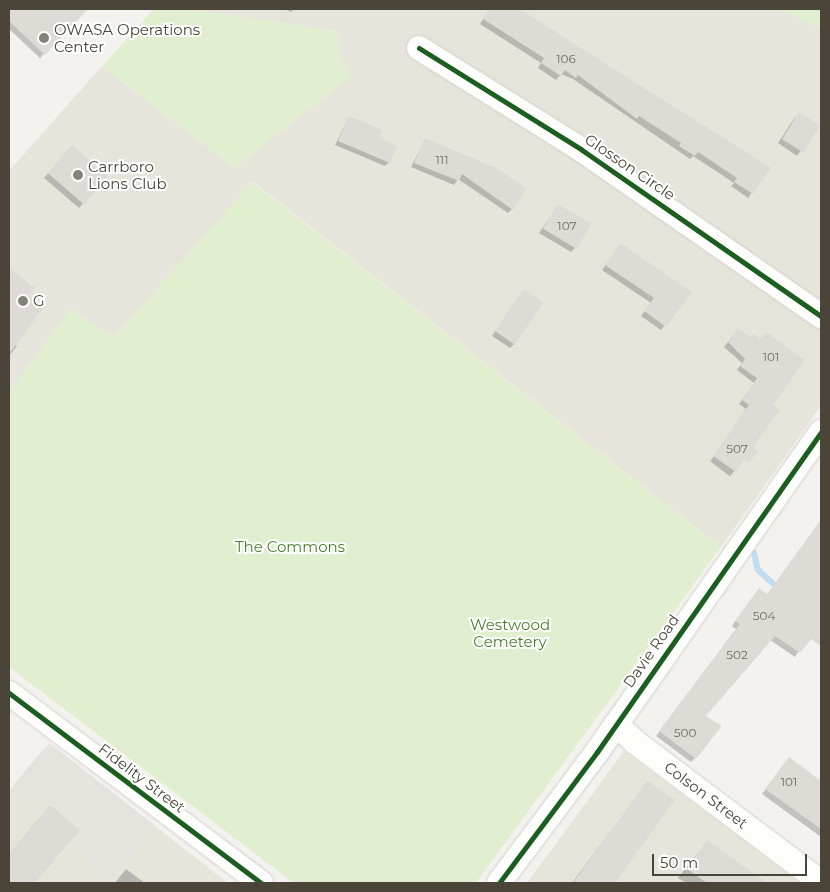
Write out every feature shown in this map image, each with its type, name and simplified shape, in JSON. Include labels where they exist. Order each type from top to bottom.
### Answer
[{"type":"street","name":"Glosson Circle","points":[[419,48],[598,160],[821,316]]},
{"type":"street","name":"Davie Road","points":[[499,883],[616,724],[821,432]]},
{"type":"street","name":"Fidelity Street","points":[[9,693],[261,883]]},
{"type":"street","name":"Colson Street","points":[[616,724],[635,742],[821,882]]},
{"type":"shaded area","points":[[189,9],[821,9],[821,406],[721,547],[253,182],[113,338],[9,392],[9,171],[102,66],[234,168],[350,77],[340,56],[338,31]]},
{"type":"shaded area","points":[[49,743],[228,883],[9,883],[9,790]]},
{"type":"shaded area","points":[[53,746],[154,825],[112,880],[75,850],[88,833],[53,804],[31,798],[15,783],[41,752],[45,755]]},
{"type":"shaded area","points":[[624,751],[800,883],[527,883]]},
{"type":"green space","points":[[154,9],[189,9],[338,31],[340,56],[351,77],[234,168],[102,66]]},
{"type":"green space","points":[[779,9],[821,9],[821,30]]},
{"type":"green space","name":"The Commons","points":[[252,182],[721,547],[476,883],[294,883],[9,667],[9,392],[71,308],[113,338]]},
{"type":"building","name":"OWASA Operations Center","points":[[9,9],[88,9],[45,55],[9,21]]},
{"type":"building","points":[[490,9],[519,9],[771,168],[753,194],[734,182],[737,178],[698,152],[695,156],[679,146],[681,143],[639,116],[637,119],[578,75],[576,78],[565,70],[561,76],[541,63],[544,58],[483,19]]},
{"type":"building","points":[[799,112],[820,125],[803,152],[782,139]]},
{"type":"building","points":[[349,116],[383,130],[379,138],[397,146],[390,163],[338,141]]},
{"type":"building","points":[[425,138],[498,169],[527,189],[513,210],[462,174],[459,181],[414,163]]},
{"type":"building","name":"Carrboro Lions Club","points":[[72,145],[108,176],[84,204],[48,173]]},
{"type":"building","points":[[558,204],[591,224],[576,249],[543,229]]},
{"type":"building","points":[[620,243],[692,292],[666,327],[644,311],[654,298],[605,265]]},
{"type":"building","name":"G","points":[[9,268],[35,288],[29,295],[44,307],[9,354]]},
{"type":"building","points":[[524,289],[544,303],[514,345],[495,331]]},
{"type":"building","points":[[738,328],[751,337],[754,334],[761,339],[766,332],[805,360],[773,405],[780,410],[755,444],[754,448],[758,451],[749,463],[744,460],[736,472],[713,456],[749,405],[742,400],[757,378],[740,366],[745,359],[728,342]]},
{"type":"building","points":[[821,520],[821,646],[811,639],[800,653],[775,636],[706,716],[722,726],[696,759],[659,731],[740,624],[735,621],[759,588],[767,594]]},
{"type":"building","points":[[789,757],[821,781],[821,829],[765,789]]},
{"type":"building","points":[[647,781],[675,800],[615,883],[573,883]]},
{"type":"building","points":[[50,805],[80,830],[35,883],[9,883],[9,855]]},
{"type":"building","points":[[707,840],[767,883],[707,883],[687,869]]},
{"type":"waterway","points":[[754,553],[758,570],[779,589]]},
{"type":"cycle path","points":[[419,48],[582,150],[821,316]]},
{"type":"cycle path","points":[[499,883],[597,752],[821,432]]},
{"type":"cycle path","points":[[9,693],[261,883]]},
{"type":"place","name":"OWASA Operations Center","points":[[44,38]]},
{"type":"place","name":"Carrboro Lions Club","points":[[78,175]]},
{"type":"place","name":"G","points":[[23,301]]},
{"type":"park label","name":"Westwood Cemetery","points":[[510,632]]}]
